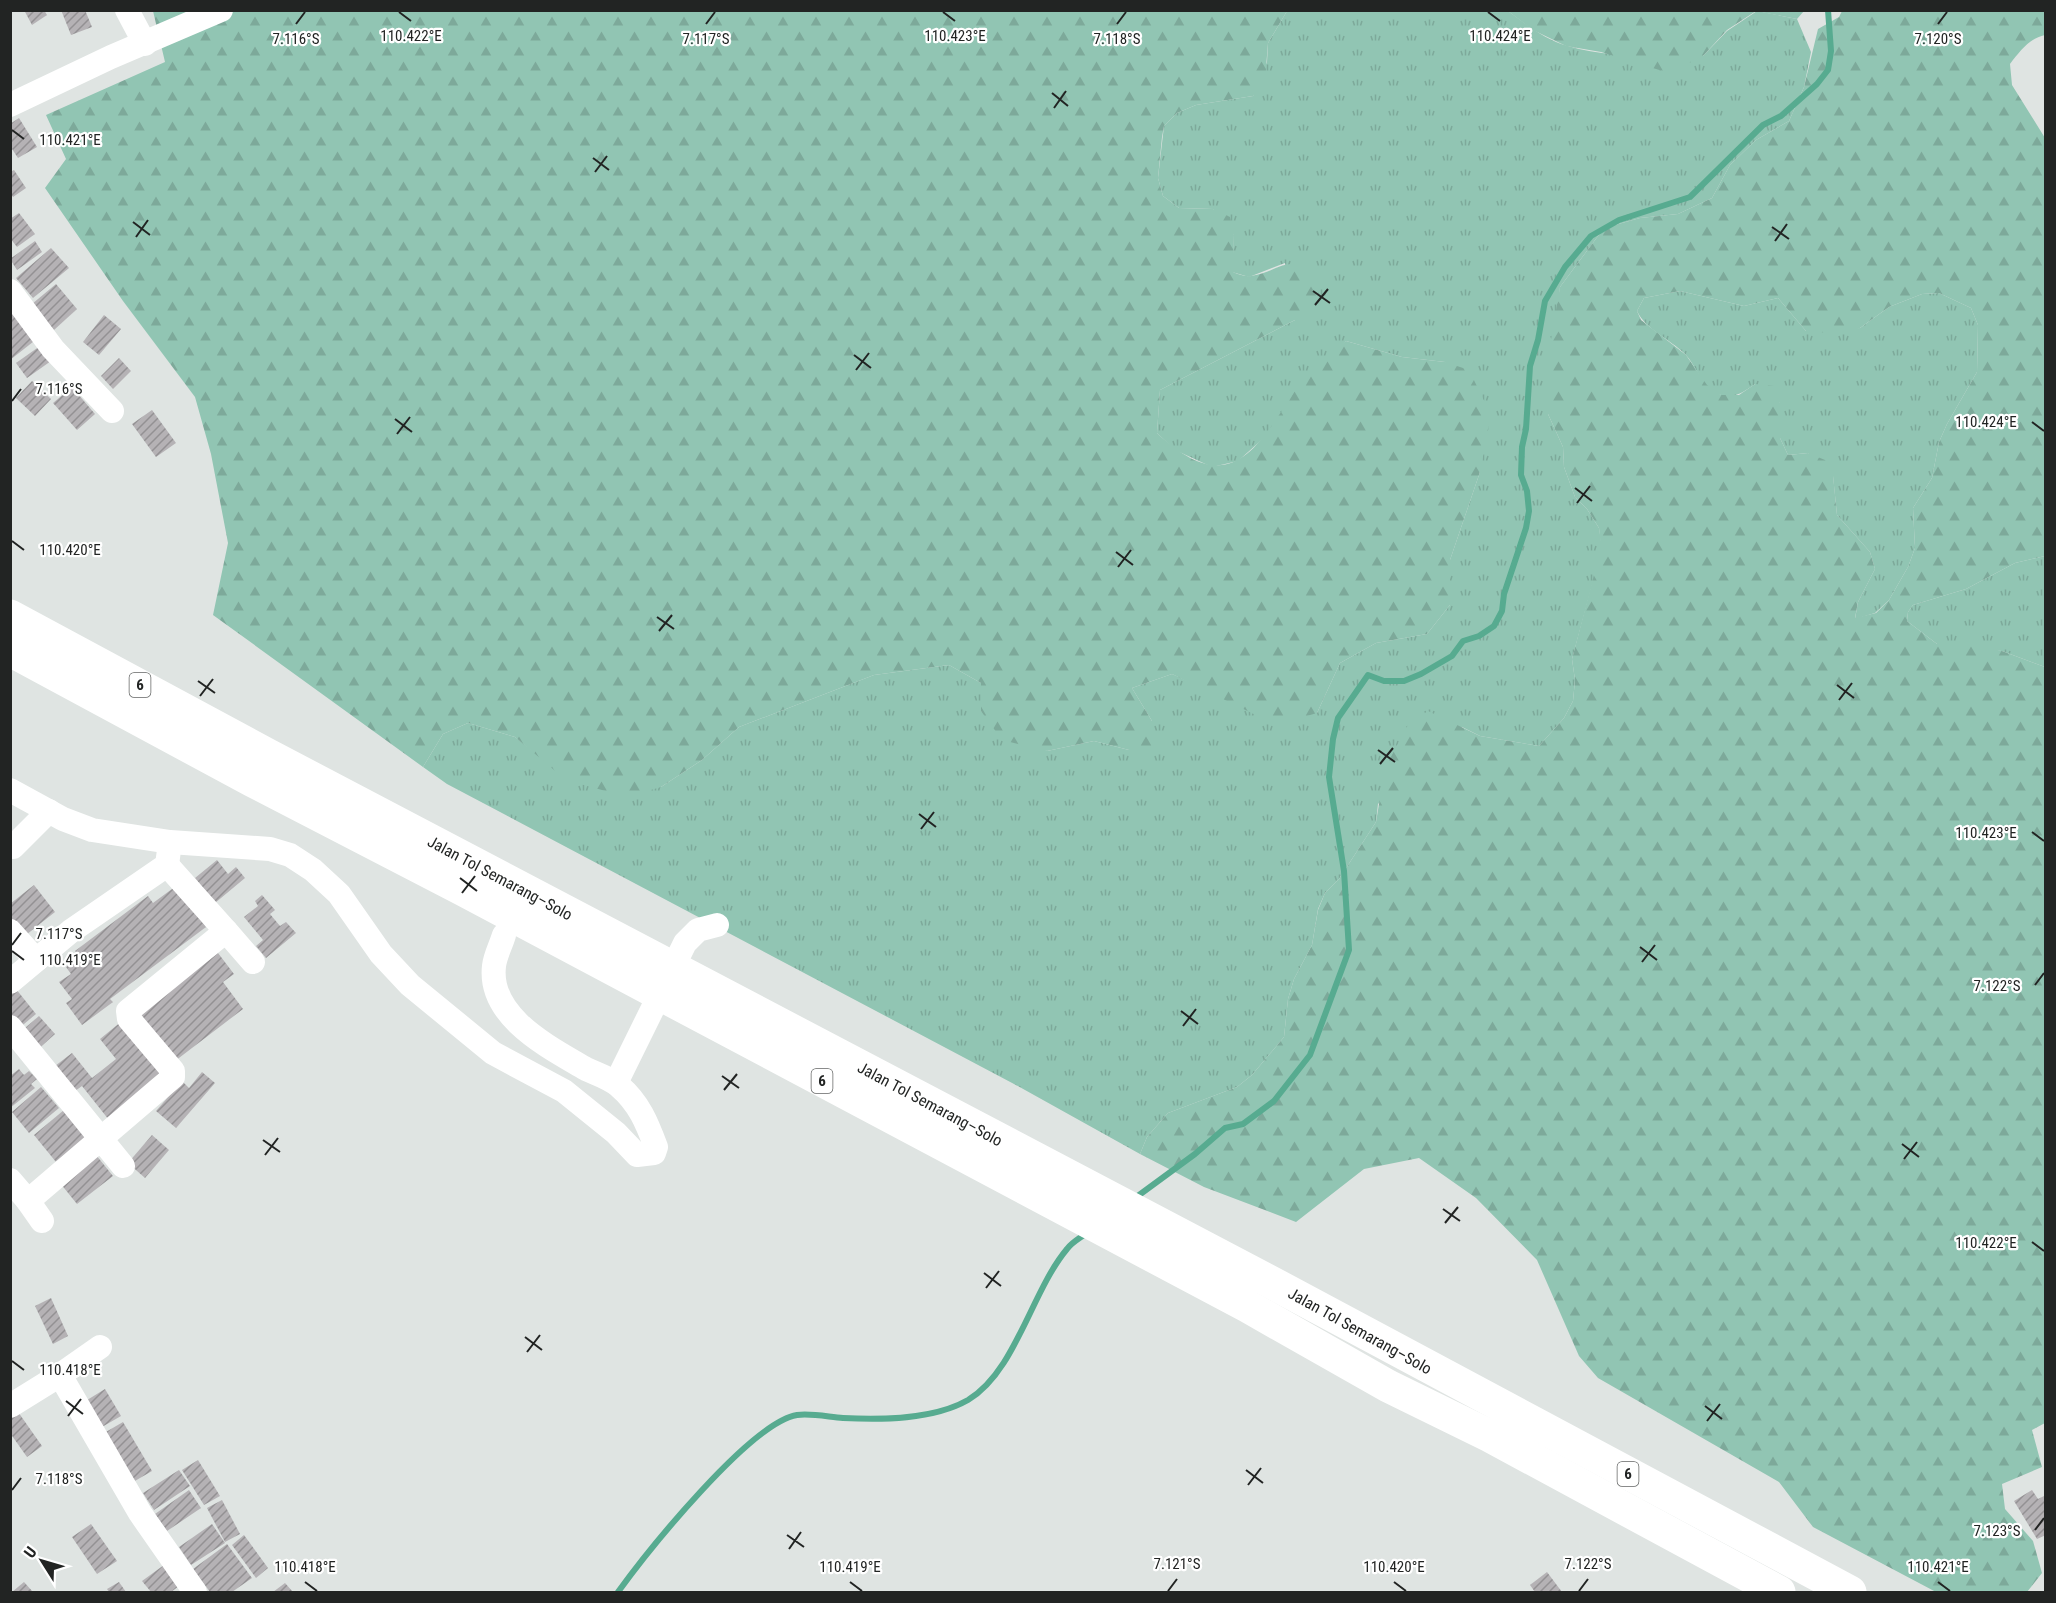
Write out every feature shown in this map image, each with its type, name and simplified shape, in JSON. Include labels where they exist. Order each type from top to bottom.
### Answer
[{"type":"highway","name":"Jalan Tol Semarang–Solo","points":[[10,615],[462,889],[1247,1306],[1388,1386],[1490,1436],[1779,1593]]},
{"type":"highway","name":"Jalan Tol Semarang–Solo","points":[[10,650],[261,768],[1405,1355],[1850,1593]]},
{"type":"street","points":[[127,10],[145,44]]},
{"type":"street","points":[[10,105],[145,44],[189,17],[221,10]]},
{"type":"street","points":[[10,291],[53,349],[112,411]]},
{"type":"street","points":[[10,790],[92,830],[169,853],[270,849],[290,855],[313,870],[339,894],[381,954],[410,985],[493,1053],[564,1091],[616,1132],[637,1155],[654,1153],[656,1147],[637,1103],[616,1083],[568,1058],[514,1020],[494,986],[494,964],[504,935]]},
{"type":"street","points":[[13,847],[49,811]]},
{"type":"street","points":[[169,853],[226,931],[253,962]]},
{"type":"street","points":[[10,982],[169,853]]},
{"type":"street","points":[[616,1083],[685,943],[698,930],[717,925]]},
{"type":"street","points":[[10,931],[36,960]]},
{"type":"street","points":[[28,1201],[165,1086],[174,1074],[129,1019],[128,1011],[226,931]]},
{"type":"street","points":[[10,1027],[123,1166]]},
{"type":"street","points":[[10,1180],[42,1221]]},
{"type":"street","points":[[10,1406],[100,1347]]},
{"type":"street","points":[[60,1375],[140,1513],[195,1593]]},
{"type":"green space","points":[[153,11],[1287,11],[1268,43],[1265,81],[1253,96],[1196,105],[1177,113],[1164,126],[1158,178],[1163,196],[1179,208],[1213,209],[1230,217],[1234,235],[1233,272],[1251,276],[1284,265],[1298,265],[1317,274],[1318,296],[1313,306],[1295,320],[1160,390],[1157,433],[1186,455],[1210,465],[1230,463],[1248,453],[1264,437],[1310,370],[1322,358],[1346,341],[1402,357],[1445,362],[1469,370],[1491,415],[1480,472],[1450,560],[1450,605],[1427,634],[1376,643],[1340,663],[1317,713],[1276,725],[1172,674],[1132,688],[1152,721],[1155,748],[1129,750],[1094,741],[1047,751],[1002,740],[981,711],[981,683],[949,665],[874,675],[739,727],[702,760],[661,787],[627,797],[566,780],[515,737],[468,723],[443,734],[423,767],[213,615],[228,543],[211,454],[195,397],[123,301],[45,188],[66,159],[46,115],[165,62]]},
{"type":"green space","points":[[1287,11],[1508,11],[1551,40],[1584,50],[1635,55],[1703,56],[1727,31],[1757,11],[1797,19],[1811,52],[1804,87],[1789,121],[1756,140],[1730,165],[1712,198],[1678,214],[1640,218],[1604,228],[1560,287],[1548,414],[1563,447],[1564,467],[1575,497],[1587,509],[1599,528],[1602,548],[1572,659],[1575,680],[1573,701],[1564,718],[1539,746],[1480,736],[1462,727],[1378,804],[1376,822],[1339,879],[1325,893],[1318,909],[1312,945],[1294,979],[1288,999],[1284,1037],[1252,1075],[1237,1087],[1168,1113],[1147,1137],[1140,1154],[1014,1084],[447,784],[423,767],[443,734],[468,723],[515,737],[538,755],[661,787],[702,760],[739,727],[874,675],[949,665],[981,683],[981,711],[1047,751],[1094,741],[1129,750],[1152,721],[1132,688],[1172,674],[1215,693],[1317,713],[1340,663],[1376,643],[1427,634],[1450,605],[1450,560],[1480,472],[1445,362],[1402,357],[1346,341],[1266,436],[1238,461],[1212,467],[1175,450],[1157,433],[1160,390],[1295,320],[1285,263],[1249,277],[1232,272],[1234,235],[1213,209],[1179,208],[1163,196],[1158,178],[1164,126],[1177,113],[1196,105],[1253,96],[1267,62],[1268,43]]},
{"type":"green space","points":[[1508,11],[1756,11],[1727,30],[1703,56],[1669,73],[1601,52],[1566,46],[1533,30]]},
{"type":"green space","points":[[1756,11],[1804,11],[1797,19]]},
{"type":"green space","points":[[1842,11],[2045,11],[2045,35],[2030,42],[2010,64],[2012,85],[2045,138],[2045,556],[2015,563],[1966,589],[1913,605],[1908,612],[1907,621],[1937,644],[1958,641],[2002,651],[2045,667],[2045,1423],[2032,1430],[2042,1467],[2002,1484],[2005,1509],[2033,1541],[2042,1573],[2027,1592],[1936,1592],[1813,1527],[1779,1482],[1598,1378],[1579,1356],[1537,1260],[1476,1198],[1419,1158],[1364,1169],[1296,1222],[1204,1187],[1140,1154],[1147,1137],[1168,1113],[1237,1087],[1252,1075],[1284,1037],[1288,999],[1294,979],[1312,945],[1318,910],[1325,893],[1339,879],[1376,822],[1385,768],[1409,723],[1428,711],[1480,736],[1539,746],[1564,718],[1573,701],[1575,680],[1572,659],[1601,548],[1599,528],[1587,509],[1575,497],[1564,467],[1563,447],[1548,414],[1548,357],[1560,287],[1604,228],[1640,218],[1678,214],[1712,198],[1730,165],[1756,140],[1789,121],[1804,87],[1818,29],[1839,17]],"holes":[[[1680,291],[1744,306],[1778,298],[1806,331],[1843,334],[1860,328],[1889,307],[1922,294],[1939,293],[1971,308],[1978,325],[1977,372],[1947,424],[1939,442],[1932,478],[1913,508],[1915,548],[1908,567],[1889,600],[1876,613],[1855,618],[1858,602],[1875,569],[1870,552],[1837,515],[1833,475],[1825,460],[1808,453],[1788,455],[1780,438],[1780,403],[1774,386],[1755,384],[1739,395],[1721,395],[1707,385],[1686,355],[1641,320],[1637,311],[1644,298]]]},
{"type":"green space","points":[[1680,291],[1744,306],[1778,298],[1806,331],[1860,328],[1889,307],[1922,294],[1939,293],[1971,308],[1978,325],[1977,372],[1947,424],[1939,442],[1932,478],[1913,508],[1915,548],[1908,567],[1889,600],[1875,613],[1855,619],[1858,602],[1875,569],[1870,552],[1837,515],[1833,476],[1808,453],[1788,455],[1780,438],[1780,403],[1755,384],[1735,395],[1726,396],[1715,393],[1709,389],[1685,354],[1646,324],[1637,311],[1644,298]]},
{"type":"green space","points":[[2045,556],[2045,667],[2002,651],[1937,644],[1907,621],[1908,612],[1913,605],[1966,589],[2015,563]]},
{"type":"building","points":[[24,10],[44,10],[47,15],[32,25]]},
{"type":"building","points":[[61,10],[85,10],[92,27],[71,35]]},
{"type":"building","points":[[19,118],[37,147],[18,158],[10,146],[10,124]]},
{"type":"building","points":[[14,170],[26,188],[13,197],[10,193],[10,172]]},
{"type":"building","points":[[19,213],[35,234],[17,247],[10,238],[10,219]]},
{"type":"building","points":[[35,241],[42,252],[17,270],[10,259]]},
{"type":"building","points":[[51,248],[69,268],[33,298],[16,278]]},
{"type":"building","points":[[56,284],[77,309],[54,330],[32,304]]},
{"type":"building","points":[[16,311],[38,338],[10,360],[10,316]]},
{"type":"building","points":[[104,315],[121,329],[99,355],[83,342]]},
{"type":"building","points":[[40,346],[51,361],[27,378],[16,363]]},
{"type":"building","points":[[119,358],[131,371],[113,389],[101,376]]},
{"type":"building","points":[[32,381],[51,399],[35,416],[16,398]]},
{"type":"building","points":[[72,387],[95,414],[77,430],[53,403]]},
{"type":"building","points":[[152,410],[176,443],[156,457],[132,424]]},
{"type":"building","points":[[217,860],[228,874],[236,867],[245,878],[215,903],[195,878]]},
{"type":"building","points":[[34,885],[55,912],[22,938],[10,922],[10,904]]},
{"type":"building","points":[[176,886],[206,927],[110,999],[113,1002],[82,1025],[66,1003],[72,999],[59,982],[71,974],[66,967],[80,957],[75,951],[148,896],[153,903]]},
{"type":"building","points":[[262,895],[275,910],[270,914],[280,926],[286,922],[296,933],[266,958],[256,946],[263,940],[244,917],[258,906],[255,901]]},
{"type":"building","points":[[218,953],[234,974],[223,982],[243,1009],[175,1061],[139,1012]]},
{"type":"building","points":[[12,984],[36,1014],[18,1029],[10,1020]]},
{"type":"building","points":[[39,1016],[55,1034],[34,1053],[18,1034]]},
{"type":"building","points":[[122,1021],[163,1072],[109,1120],[82,1086],[75,1091],[55,1066],[72,1053],[92,1078],[116,1059],[100,1039]]},
{"type":"building","points":[[19,1069],[24,1075],[29,1071],[37,1079],[31,1084],[35,1088],[10,1108],[10,1076]]},
{"type":"building","points":[[202,1072],[215,1083],[176,1128],[156,1111],[182,1081],[189,1088]]},
{"type":"building","points":[[41,1087],[59,1108],[29,1133],[12,1112]]},
{"type":"building","points":[[64,1110],[87,1138],[56,1162],[34,1135]]},
{"type":"building","points":[[152,1135],[169,1150],[145,1178],[128,1163]]},
{"type":"building","points":[[96,1155],[113,1176],[77,1204],[60,1183]]},
{"type":"building","points":[[51,1298],[68,1336],[53,1344],[35,1306]]},
{"type":"building","points":[[105,1389],[121,1416],[95,1431],[79,1405]]},
{"type":"building","points":[[16,1409],[42,1446],[27,1457],[10,1433],[10,1414]]},
{"type":"building","points":[[123,1422],[152,1471],[128,1485],[99,1436]]},
{"type":"building","points":[[198,1460],[220,1496],[204,1505],[182,1470]]},
{"type":"building","points":[[179,1470],[190,1486],[154,1510],[143,1493]]},
{"type":"building","points":[[189,1490],[201,1508],[167,1531],[155,1514]]},
{"type":"building","points":[[2032,1490],[2038,1499],[2046,1495],[2046,1535],[2037,1539],[2014,1501]]},
{"type":"building","points":[[222,1500],[240,1534],[225,1542],[207,1508]]},
{"type":"building","points":[[91,1524],[117,1561],[97,1574],[72,1537]]},
{"type":"building","points":[[212,1524],[225,1543],[191,1565],[179,1547]]},
{"type":"building","points":[[244,1535],[268,1568],[256,1578],[232,1545]]},
{"type":"building","points":[[227,1544],[252,1578],[232,1592],[210,1592],[193,1569]]},
{"type":"building","points":[[164,1565],[179,1586],[171,1592],[151,1592],[142,1581]]},
{"type":"building","points":[[1547,1572],[1562,1592],[1535,1592],[1530,1585]]},
{"type":"building","points":[[24,1582],[33,1592],[12,1592]]},
{"type":"building","points":[[119,1582],[126,1592],[109,1592],[107,1589]]},
{"type":"building","points":[[285,1583],[293,1592],[273,1592]]},
{"type":"waterway","points":[[1135,1198],[1195,1154],[1225,1128],[1243,1124],[1274,1101],[1310,1055],[1349,950],[1344,871],[1329,777],[1338,718],[1368,675],[1384,681],[1404,681],[1421,674],[1452,656],[1463,641],[1479,636],[1494,626],[1502,611],[1504,594],[1526,528],[1529,511],[1527,491],[1521,475],[1522,447],[1526,429],[1530,366],[1538,340],[1545,301],[1565,267],[1591,236],[1619,220],[1690,197],[1763,125],[1781,116],[1817,84],[1828,70],[1831,51],[1828,10]]},
{"type":"waterway","points":[[618,1592],[675,1521],[727,1464],[753,1440],[777,1423],[797,1415],[858,1419],[923,1415],[954,1407],[985,1387],[1011,1351],[1054,1267],[1069,1246],[1088,1232]]}]
